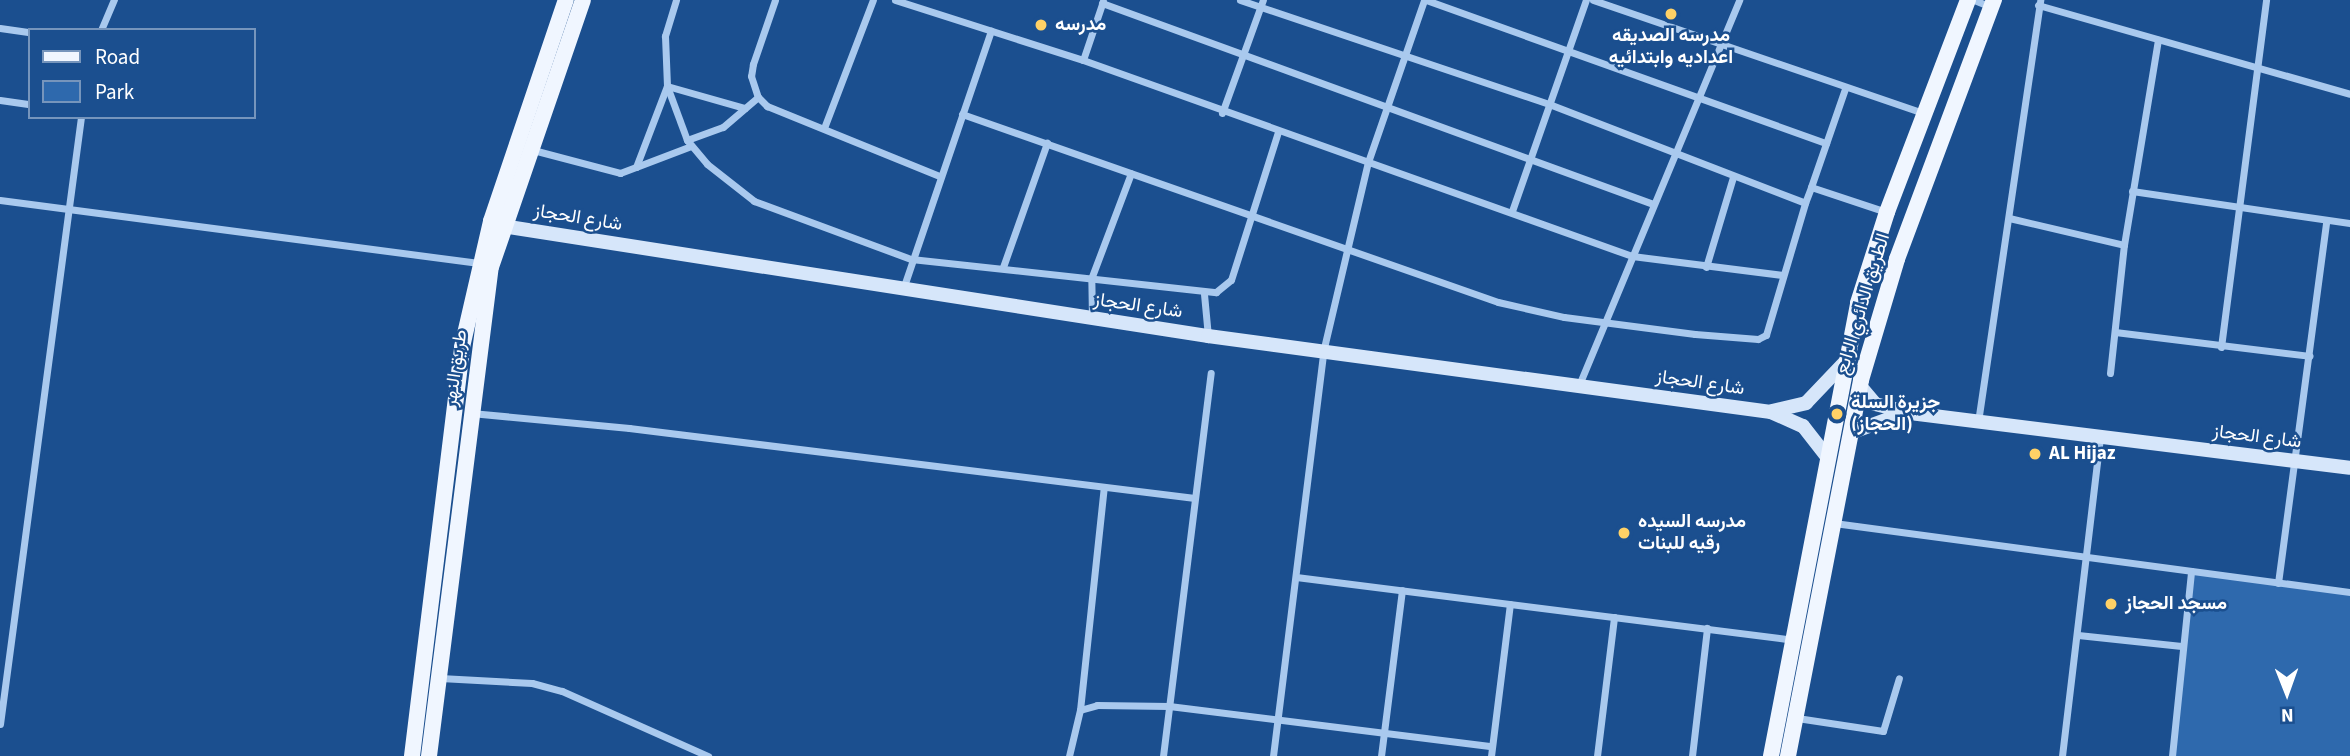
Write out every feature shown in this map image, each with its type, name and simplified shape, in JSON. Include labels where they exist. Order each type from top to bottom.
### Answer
[{"type":"main road","name":"طريق النهر","points":[[429,756],[430,677],[462,347],[479,263],[566,0]]},
{"type":"main road","name":"طريق النهر","points":[[412,756],[430,677],[491,267],[502,226],[532,150],[583,0]]},
{"type":"main road","name":"الطريق الدائري الرابع","points":[[1771,756],[1845,362],[1887,212],[1968,0]]},
{"type":"main road","name":"الطريق الدائري الرابع","points":[[1788,756],[1860,386],[1898,259],[1993,4]]},
{"type":"main road","name":"شارع الحجاز","points":[[502,226],[1208,336],[1771,412],[1803,426],[1827,457]]},
{"type":"main road","name":"شارع الحجاز","points":[[1771,412],[1806,404],[1845,362]]},
{"type":"main road","name":"شارع الحجاز","points":[[1860,386],[1875,404],[1910,413],[2350,468]]},
{"type":"main road","name":"شارع الحجاز","points":[[1853,432],[1884,417],[1910,413]]},
{"type":"street","points":[[102,28],[114,0]]},
{"type":"street","points":[[676,0],[665,36],[667,86],[689,143],[730,185],[754,201],[911,259],[1003,267],[1204,294],[1228,286],[1278,132]]},
{"type":"street","points":[[775,0],[753,64],[751,76],[758,97],[767,106],[939,176]]},
{"type":"street","points":[[824,128],[873,0]]},
{"type":"street","points":[[895,0],[1083,60],[1222,113],[1512,211],[1632,256],[1783,275]]},
{"type":"street","points":[[1240,0],[1261,4],[1405,57],[1549,104],[1805,203]]},
{"type":"street","points":[[1273,756],[1323,352],[1368,162],[1425,0],[1826,143]]},
{"type":"street","points":[[1512,211],[1586,0]]},
{"type":"street","points":[[1593,0],[1845,89],[1923,113]]},
{"type":"street","points":[[1579,386],[1738,0]]},
{"type":"street","points":[[1974,0],[1993,4]]},
{"type":"street","points":[[2221,347],[2266,0]]},
{"type":"street","points":[[1083,60],[1103,1],[1653,204]]},
{"type":"street","points":[[1978,423],[2039,2],[2158,40],[2350,94]]},
{"type":"street","points":[[1222,113],[1261,4]]},
{"type":"street","points":[[0,28],[28,32]]},
{"type":"street","points":[[902,290],[991,31]]},
{"type":"street","points":[[2110,373],[2124,244],[2158,40]]},
{"type":"street","points":[[636,167],[667,86]]},
{"type":"street","points":[[667,86],[745,108]]},
{"type":"street","points":[[962,114],[1347,250],[1533,312],[1758,339],[1766,335],[1805,203],[1845,89]]},
{"type":"street","points":[[532,150],[614,173],[636,167],[723,127],[758,97]]},
{"type":"street","points":[[0,100],[28,104]]},
{"type":"street","points":[[0,724],[81,119]]},
{"type":"street","points":[[1003,267],[1047,143]]},
{"type":"street","points":[[1092,318],[1091,279],[1131,173]]},
{"type":"street","points":[[1706,267],[1733,177]]},
{"type":"street","points":[[1811,187],[1887,212]]},
{"type":"street","points":[[2132,191],[2326,222],[2350,223]]},
{"type":"street","points":[[0,200],[479,263]]},
{"type":"street","points":[[2009,218],[2124,244]]},
{"type":"street","points":[[2278,583],[2326,222]]},
{"type":"street","points":[[1204,294],[1208,336]]},
{"type":"street","points":[[2115,332],[2310,356]]},
{"type":"street","points":[[1163,756],[1211,373]]},
{"type":"street","points":[[471,413],[629,428],[1195,498]]},
{"type":"street","points":[[2062,756],[2088,557],[2100,437]]},
{"type":"street","points":[[1069,756],[1080,710],[1104,487]]},
{"type":"street","points":[[1833,523],[2350,592]]},
{"type":"street","points":[[2172,756],[2181,646],[2191,571]]},
{"type":"street","points":[[1297,577],[1794,640]]},
{"type":"street","points":[[1381,756],[1402,590]]},
{"type":"street","points":[[1491,756],[1510,604]]},
{"type":"street","points":[[1597,756],[1614,617]]},
{"type":"street","points":[[1692,756],[1707,628]]},
{"type":"street","points":[[2078,635],[2181,646]]},
{"type":"street","points":[[430,677],[532,683],[562,691],[708,756]]},
{"type":"street","points":[[1796,718],[1883,731],[1899,678]]},
{"type":"street","points":[[1080,710],[1097,705],[1169,706],[1492,746]]},
{"type":"green space","points":[[2192,572],[2350,593],[2350,756],[2170,756]]},
{"type":"place","name":"مدرسه الصديقه اعداديه وابتدائيه","points":[[1671,14]]},
{"type":"place","name":"مدرسه","points":[[1041,25]]},
{"type":"place","name":"جزيرة السلة (الحجاز)","points":[[1837,414]]},
{"type":"place","name":"AL Hijaz","points":[[2035,454]]},
{"type":"place","name":"مدرسه السيده رقيه للبنات","points":[[1624,533]]},
{"type":"place","name":"مسجد الحجاز","points":[[2111,604]]}]
